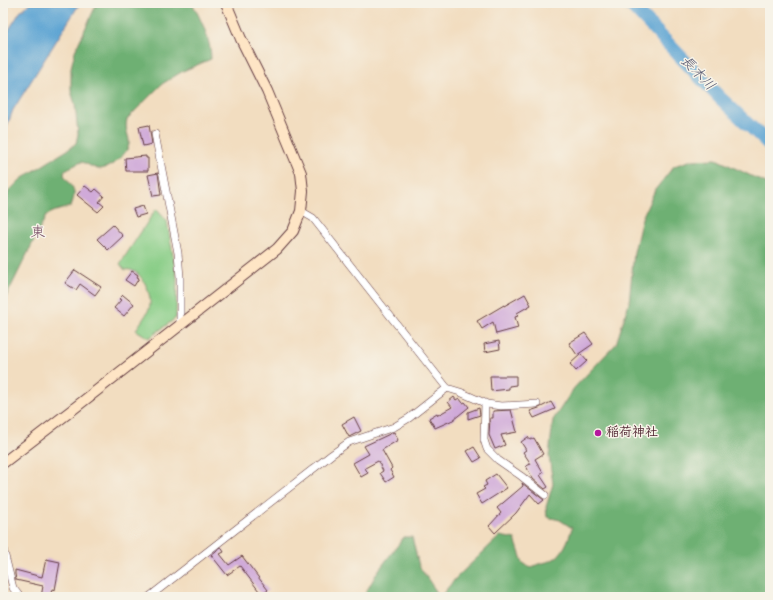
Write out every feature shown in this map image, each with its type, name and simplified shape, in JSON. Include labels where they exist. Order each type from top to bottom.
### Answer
[{"type":"street","points":[[3,463],[277,249],[293,231],[301,211],[303,191],[301,173],[267,91],[241,39],[226,3]]},
{"type":"street","points":[[155,134],[178,253],[180,277],[180,325]]},
{"type":"street","points":[[301,211],[313,218],[447,388],[460,392],[485,404],[500,406],[537,404]]},
{"type":"street","points":[[149,597],[331,454],[349,442],[394,426],[409,418],[447,388]]},
{"type":"street","points":[[485,404],[484,440],[488,449],[498,460],[521,476],[545,496]]},
{"type":"street","points":[[3,548],[13,588],[20,597]]},
{"type":"green space","points":[[97,3],[192,3],[207,37],[211,52],[211,59],[183,71],[162,84],[127,119],[126,127],[129,144],[125,153],[117,161],[108,167],[99,169],[81,162],[65,170],[64,175],[74,190],[71,206],[52,212],[46,216],[3,303],[3,205],[9,191],[21,179],[76,143],[78,134],[75,104],[71,91],[71,68],[75,51]]},
{"type":"green space","points":[[716,159],[770,185],[770,597],[440,597],[456,578],[500,536],[515,539],[523,563],[531,568],[556,558],[562,551],[572,528],[560,520],[547,517],[546,507],[553,484],[549,456],[553,420],[574,388],[616,344],[629,303],[634,252],[642,218],[655,190],[674,166],[692,160]]},
{"type":"green space","points":[[156,209],[167,221],[177,278],[176,318],[149,338],[136,330],[149,309],[150,297],[148,290],[141,277],[131,270],[125,270],[120,264]]},
{"type":"green space","points":[[404,537],[412,537],[419,566],[440,597],[366,597],[365,594],[378,571]]},
{"type":"water","points":[[30,3],[80,3],[13,110],[3,137],[3,39],[20,12]]},
{"type":"building","points":[[149,125],[152,144],[143,146],[139,127]]},
{"type":"building","points":[[146,156],[146,158],[148,158],[148,171],[126,171],[125,158]]},
{"type":"building","points":[[158,173],[161,195],[153,196],[148,175]]},
{"type":"building","points":[[85,186],[93,192],[96,189],[104,196],[99,202],[104,206],[98,212],[77,195]]},
{"type":"building","points":[[143,206],[146,214],[136,217],[133,209]]},
{"type":"building","points":[[113,225],[123,236],[108,250],[97,239]]},
{"type":"building","points":[[75,270],[101,287],[95,295],[80,284],[76,290],[65,283]]},
{"type":"building","points":[[132,271],[138,275],[137,277],[139,278],[134,286],[125,280]]},
{"type":"building","points":[[525,294],[531,305],[517,313],[518,316],[515,317],[518,328],[496,334],[493,322],[482,329],[477,321]]},
{"type":"building","points":[[123,295],[134,304],[124,316],[114,308],[121,300],[119,299]]},
{"type":"building","points":[[585,333],[593,344],[577,355],[569,343]]},
{"type":"building","points":[[499,341],[500,349],[485,352],[484,344]]},
{"type":"building","points":[[581,354],[587,361],[576,371],[570,364]]},
{"type":"building","points":[[490,376],[516,376],[516,385],[509,386],[509,389],[491,391]]},
{"type":"building","points":[[454,397],[456,400],[459,398],[463,403],[465,402],[469,407],[453,420],[435,428],[429,418],[452,407],[448,402]]},
{"type":"building","points":[[551,402],[555,409],[534,418],[530,411]]},
{"type":"building","points":[[479,408],[480,415],[468,419],[468,412]]},
{"type":"building","points":[[511,410],[517,432],[501,435],[505,445],[495,449],[489,435],[490,418],[493,418],[493,411]]},
{"type":"building","points":[[354,417],[361,431],[349,437],[342,424]]},
{"type":"building","points":[[394,432],[398,440],[382,450],[392,468],[390,470],[394,477],[386,482],[380,473],[383,471],[378,461],[365,468],[368,473],[361,477],[353,463],[369,454],[364,446]]},
{"type":"building","points":[[528,437],[530,440],[534,438],[543,454],[535,459],[543,473],[540,475],[548,487],[545,489],[533,479],[526,466],[531,464],[523,452],[526,450],[521,442]]},
{"type":"building","points":[[474,447],[481,458],[474,462],[467,451]]},
{"type":"building","points":[[496,474],[507,488],[482,504],[476,494],[485,489],[483,487],[487,485],[485,481]]},
{"type":"building","points":[[522,483],[544,500],[539,504],[530,494],[516,513],[495,533],[489,526],[501,513],[497,508],[523,486]]},
{"type":"building","points":[[221,547],[224,552],[220,554],[229,565],[242,556],[268,590],[262,595],[240,566],[227,575],[211,555]]},
{"type":"building","points":[[46,559],[60,562],[55,590],[52,589],[50,597],[41,597],[43,586],[16,580],[15,570],[42,577]]},
{"type":"waterway","name":"長木川","points":[[626,3],[632,6],[719,97],[770,145]]},
{"type":"place","name":"稲荷神社","points":[[598,433]]},
{"type":"district","name":"東","points":[[38,234]]}]
